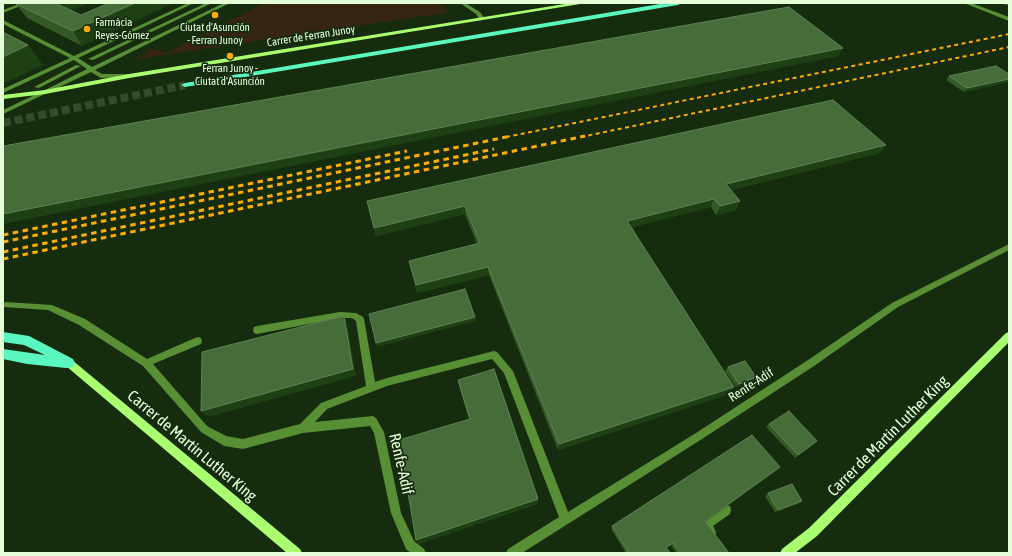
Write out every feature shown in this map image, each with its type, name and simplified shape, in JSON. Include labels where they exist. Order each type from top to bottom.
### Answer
[{"type":"highway","points":[[185,85],[678,3]]},
{"type":"highway","points":[[3,337],[25,340],[42,346],[69,363]]},
{"type":"highway","points":[[3,354],[27,359],[69,363]]},
{"type":"main road","name":"Carrer de Ferran Junoy","points":[[3,97],[45,92],[129,76],[580,3]]},
{"type":"main road","name":"Carrer de Martin Luther King","points":[[786,553],[813,532],[1009,336]]},
{"type":"main road","name":"Carrer de Martin Luther King","points":[[69,363],[296,553]]},
{"type":"street","points":[[3,12],[26,3]]},
{"type":"street","points":[[3,91],[192,3]]},
{"type":"street","points":[[91,59],[210,3]]},
{"type":"street","points":[[3,112],[228,3]]},
{"type":"street","points":[[462,3],[478,13],[482,19]]},
{"type":"street","points":[[966,3],[1009,19]]},
{"type":"street","points":[[1005,3],[1009,4]]},
{"type":"street","points":[[3,22],[74,58],[92,68],[101,76],[129,76]]},
{"type":"street","points":[[37,87],[78,66]]},
{"type":"street","name":"Renfe-Adif","points":[[512,553],[699,436],[811,363],[895,305],[1009,247]]},
{"type":"street","points":[[6,305],[48,307],[82,322],[146,363],[204,429],[224,441],[243,444],[303,428],[324,406],[387,382],[494,355],[508,371],[566,519]]},
{"type":"street","points":[[257,330],[340,315],[353,315],[360,319],[371,388]]},
{"type":"street","points":[[146,363],[198,341]]},
{"type":"street","name":"Renfe-Adif","points":[[303,428],[373,422],[379,432],[396,513],[410,545],[420,553]]},
{"type":"street","points":[[719,542],[706,525],[726,510]]},
{"type":"shaded area","points":[[264,3],[437,3],[451,12],[137,59],[152,48],[166,53]]},
{"type":"building","points":[[55,3],[81,15],[109,3],[135,3],[73,31],[16,4]]},
{"type":"building","points":[[789,7],[843,48],[3,214],[3,146]]},
{"type":"building","points":[[3,32],[28,45],[3,57]]},
{"type":"building","points":[[996,66],[1009,74],[1009,79],[967,88],[949,76]]},
{"type":"building","points":[[833,100],[886,145],[726,184],[740,201],[720,206],[714,199],[627,221],[734,387],[559,444],[488,267],[416,285],[409,261],[480,243],[465,206],[374,228],[367,201]]},
{"type":"building","points":[[465,289],[475,317],[376,343],[369,314]]},
{"type":"building","points":[[344,316],[353,369],[201,411],[202,352]]},
{"type":"building","points":[[745,361],[756,377],[739,384],[728,367]]},
{"type":"building","points":[[494,369],[538,499],[416,540],[399,440],[470,419],[458,380]]},
{"type":"building","points":[[789,411],[817,441],[798,455],[769,424]]},
{"type":"building","points":[[752,435],[780,467],[705,521],[729,553],[680,553],[673,543],[666,547],[670,553],[629,553],[612,526]]},
{"type":"building","points":[[792,484],[802,501],[778,510],[768,493]]},
{"type":"tunnel","points":[[3,123],[185,85]]},
{"type":"railway","points":[[506,137],[1009,34]]},
{"type":"railway","points":[[581,137],[1009,47]]},
{"type":"railway","points":[[3,242],[511,136]]},
{"type":"railway","points":[[3,259],[585,136]]},
{"type":"railway","points":[[3,252],[494,149]]},
{"type":"railway","points":[[3,235],[407,151]]},
{"type":"place","name":"Ciutat d'Asunción - Ferran Junoy","points":[[215,15]]},
{"type":"place","name":"Farmàcia Reyes-Gómez","points":[[87,29]]},
{"type":"place","name":"Ferran Junoy - Ciutat d'Asunción","points":[[230,56]]}]
